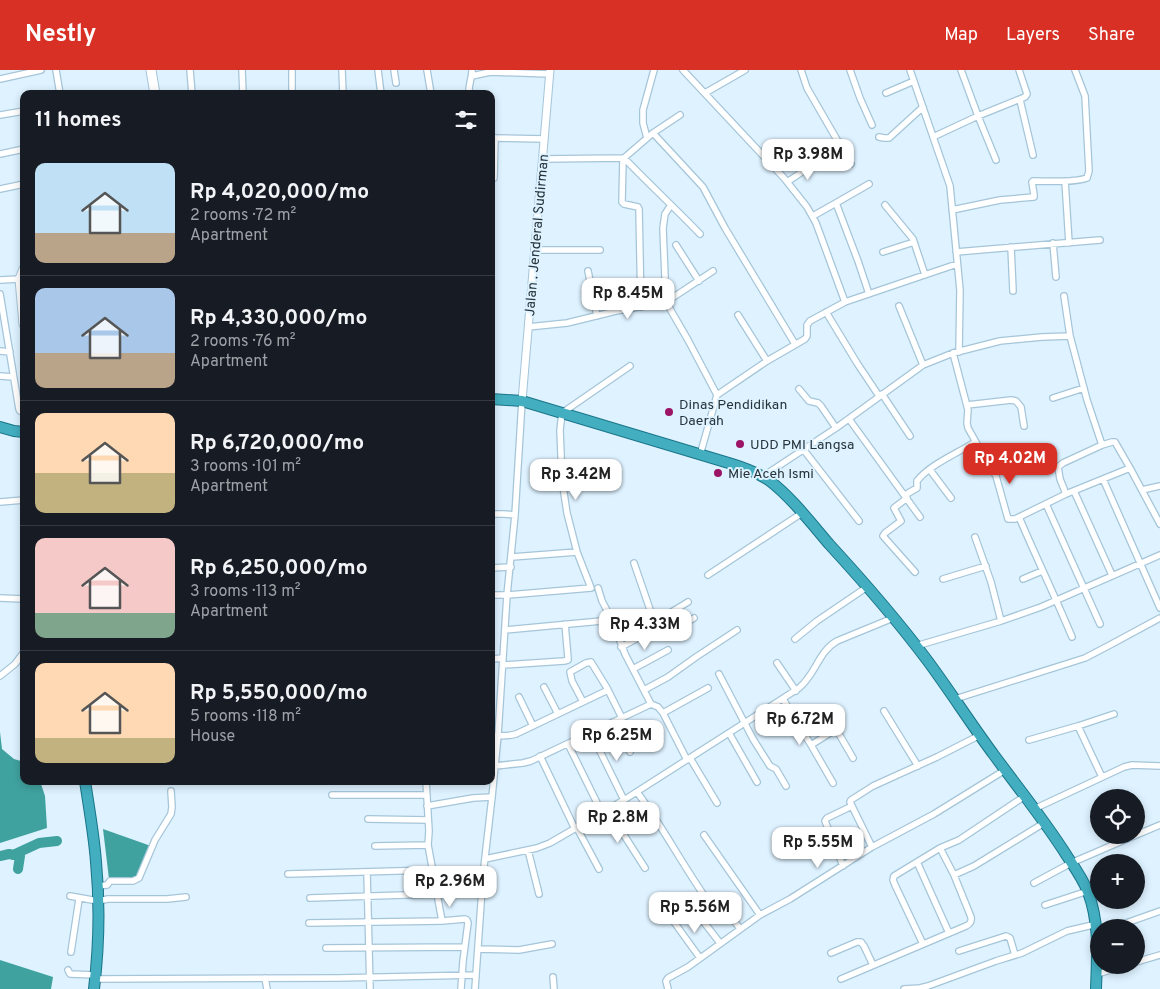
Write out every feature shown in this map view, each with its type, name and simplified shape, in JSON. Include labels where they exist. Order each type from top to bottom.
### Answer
[{"type":"highway","points":[[495,399],[522,401],[745,468],[780,490],[867,587],[916,646],[1072,863],[1088,891],[1096,919]]},
{"type":"highway","points":[[1,428],[19,432]]},
{"type":"highway","points":[[86,785],[98,886],[98,942],[95,981]]},
{"type":"highway","points":[[1096,989],[1097,974]]},
{"type":"main road","points":[[151,70],[154,90]]},
{"type":"main road","points":[[157,70],[160,90]]},
{"type":"street","points":[[0,80],[41,70]]},
{"type":"street","points":[[56,70],[59,90]]},
{"type":"street","points":[[190,70],[192,90]]},
{"type":"street","points":[[242,70],[243,90]]},
{"type":"street","points":[[292,70],[292,90]]},
{"type":"street","points":[[342,70],[343,90]]},
{"type":"street","points":[[378,70],[380,90]]},
{"type":"street","points":[[394,70],[396,83]]},
{"type":"street","points":[[427,70],[430,90]]},
{"type":"street","points":[[647,138],[643,123],[643,110],[654,70]]},
{"type":"street","points":[[683,70],[787,182],[813,216],[845,302]]},
{"type":"street","points":[[705,93],[745,70]]},
{"type":"street","points":[[801,70],[807,88],[851,164]]},
{"type":"street","points":[[850,70],[872,125]]},
{"type":"street","points":[[910,70],[950,186],[960,290],[956,352],[969,413],[967,425],[996,476],[1007,519],[1019,517],[1066,494],[1130,468]]},
{"type":"street","points":[[961,70],[996,160]]},
{"type":"street","points":[[934,137],[978,116],[1025,97],[1027,94],[1019,70]]},
{"type":"street","points":[[952,210],[1000,200],[1033,198],[1033,181],[1086,179],[1088,176],[1084,96],[1075,70]]},
{"type":"street","points":[[468,90],[472,73],[550,72]]},
{"type":"street","name":"Jalan . Jenderal Sudirman","points":[[522,401],[550,72]]},
{"type":"street","points":[[886,93],[914,81]]},
{"type":"street","points":[[1020,100],[1032,155]]},
{"type":"street","points":[[879,137],[889,138],[923,107]]},
{"type":"street","points":[[0,116],[20,112]]},
{"type":"street","points":[[542,159],[624,158],[653,133],[680,115]]},
{"type":"street","points":[[653,133],[703,187],[725,228],[795,344]]},
{"type":"street","points":[[495,138],[544,139]]},
{"type":"street","points":[[0,154],[20,150]]},
{"type":"street","points":[[624,158],[700,234]]},
{"type":"street","points":[[624,158],[622,202],[639,209],[641,307]]},
{"type":"street","points":[[787,182],[817,162]]},
{"type":"street","points":[[1065,180],[1070,243]]},
{"type":"street","points":[[813,216],[869,184]]},
{"type":"street","points":[[0,189],[20,185]]},
{"type":"street","points":[[836,202],[869,294]]},
{"type":"street","points":[[671,205],[664,218],[663,228],[666,302],[717,395]]},
{"type":"street","points":[[885,205],[914,242],[925,275]]},
{"type":"street","points":[[956,252],[1100,240]]},
{"type":"street","points":[[883,252],[914,242]]},
{"type":"street","points":[[1054,244],[1056,278]]},
{"type":"street","points":[[676,245],[699,280]]},
{"type":"street","points":[[1011,247],[1013,291]]},
{"type":"street","points":[[534,250],[600,250]]},
{"type":"street","points":[[700,455],[717,395],[807,336],[808,323],[845,302],[957,264]]},
{"type":"street","points":[[528,328],[567,323],[666,302],[713,271]]},
{"type":"street","points":[[588,272],[597,316]]},
{"type":"street","points":[[0,280],[20,279]]},
{"type":"street","points":[[0,294],[2,320],[10,352],[18,410],[20,411]]},
{"type":"street","points":[[1064,296],[1070,336],[1102,445]]},
{"type":"street","points":[[899,306],[923,365]]},
{"type":"street","points":[[826,312],[857,363],[910,436]]},
{"type":"street","points":[[738,315],[767,361]]},
{"type":"street","points":[[762,477],[849,419],[923,365],[956,352],[1008,340],[1070,336]]},
{"type":"street","points":[[0,351],[10,352]]},
{"type":"street","points":[[495,595],[591,588],[567,513],[562,480],[560,430],[562,413],[630,366]]},
{"type":"street","points":[[0,376],[13,377]]},
{"type":"street","points":[[799,388],[809,401],[821,406],[836,428]]},
{"type":"street","points":[[1053,398],[1084,388]]},
{"type":"street","points":[[522,401],[512,557],[504,595],[505,630],[497,658],[503,665],[495,735],[495,766],[523,763],[568,744],[651,704]]},
{"type":"street","points":[[967,405],[1016,401],[1020,407],[1024,426]]},
{"type":"street","points":[[849,419],[920,516]]},
{"type":"street","points":[[915,572],[883,536],[901,522],[894,508],[917,488],[918,480],[930,470],[975,442]]},
{"type":"street","points":[[1066,494],[1060,479],[1058,466],[1102,445],[1115,442],[1160,524]]},
{"type":"street","points":[[804,449],[859,521]]},
{"type":"street","points":[[930,470],[951,498]]},
{"type":"street","points":[[1103,479],[1160,608]]},
{"type":"street","points":[[1142,490],[1160,486]]},
{"type":"street","points":[[1074,491],[1112,575]]},
{"type":"street","points":[[0,502],[20,500]]},
{"type":"street","points":[[1046,504],[1100,624]]},
{"type":"street","points":[[708,575],[802,513]]},
{"type":"street","points":[[495,514],[514,515]]},
{"type":"street","points":[[1019,517],[1072,637]]},
{"type":"street","points":[[975,537],[986,566],[1001,621]]},
{"type":"street","points":[[512,557],[578,552]]},
{"type":"street","points":[[916,646],[1001,621],[1057,601],[1160,555]]},
{"type":"street","points":[[634,563],[656,623],[664,636],[694,618]]},
{"type":"street","points":[[943,579],[986,566]]},
{"type":"street","points":[[495,568],[509,567]]},
{"type":"street","points":[[1023,579],[1042,571]]},
{"type":"street","points":[[795,639],[867,587]]},
{"type":"street","points":[[598,588],[622,647],[651,704],[658,707],[663,713],[688,759],[717,803]]},
{"type":"street","points":[[0,598],[20,599]]},
{"type":"street","points":[[622,647],[653,630],[656,623],[688,602]]},
{"type":"street","points":[[485,859],[544,846],[608,810],[796,691],[807,681],[823,653],[830,645],[894,618]]},
{"type":"street","points":[[955,699],[1084,658],[1160,618]]},
{"type":"street","points":[[505,630],[612,620]]},
{"type":"street","points":[[503,665],[568,660],[565,624]]},
{"type":"street","points":[[644,690],[668,677],[737,630]]},
{"type":"street","points":[[633,669],[668,650]]},
{"type":"street","points":[[0,676],[20,657]]},
{"type":"street","points":[[583,702],[570,674],[589,662],[592,663],[608,690],[622,718]]},
{"type":"street","points":[[777,664],[796,691]]},
{"type":"street","points":[[719,674],[753,739],[770,766],[776,770],[786,786]]},
{"type":"street","points":[[544,687],[558,714]]},
{"type":"street","points":[[663,713],[708,688]]},
{"type":"street","points":[[495,735],[508,736],[608,690]]},
{"type":"street","points":[[518,697],[533,726]]},
{"type":"street","points":[[783,699],[833,783]]},
{"type":"street","points":[[495,705],[499,704]]},
{"type":"street","points":[[884,711],[918,766]]},
{"type":"street","points":[[1029,740],[1114,714]]},
{"type":"street","points":[[613,722],[630,752]]},
{"type":"street","points":[[1078,726],[1102,777]]},
{"type":"street","points":[[811,745],[835,731],[839,734],[853,758]]},
{"type":"street","points":[[591,732],[624,800]]},
{"type":"street","points":[[729,733],[757,782]]},
{"type":"street","points":[[872,847],[850,802],[852,799],[889,778],[918,766],[980,734]]},
{"type":"street","points":[[568,744],[602,813]]},
{"type":"street","points":[[540,756],[599,869]]},
{"type":"street","points":[[1034,809],[1124,767],[1132,765],[1160,766]]},
{"type":"street","points":[[668,989],[667,978],[684,969],[760,915],[790,899],[872,847],[934,814],[1005,770]]},
{"type":"street","points":[[426,785],[428,844],[442,921]]},
{"type":"street","points":[[461,989],[469,976],[478,949],[493,785]]},
{"type":"street","points":[[98,886],[107,884],[110,881],[133,881],[138,879],[155,840],[170,814],[172,807],[171,791]]},
{"type":"street","points":[[637,792],[708,901],[720,901],[740,929]]},
{"type":"street","points":[[332,795],[427,795]]},
{"type":"street","points":[[923,944],[893,880],[894,876],[940,848],[960,840],[1025,796]]},
{"type":"street","points":[[427,806],[473,798],[492,797]]},
{"type":"street","points":[[842,866],[825,821],[827,818],[852,806]]},
{"type":"street","points":[[608,810],[646,868]]},
{"type":"street","points":[[368,819],[428,820]]},
{"type":"street","points":[[954,875],[974,866],[1044,823]]},
{"type":"street","points":[[1145,831],[1160,825]]},
{"type":"street","points":[[704,835],[760,915]]},
{"type":"street","points":[[375,846],[428,844]]},
{"type":"street","points":[[1034,883],[1072,863],[1116,844]]},
{"type":"street","points":[[841,979],[950,933],[972,921],[954,875],[940,848]]},
{"type":"street","points":[[528,850],[538,894]]},
{"type":"street","points":[[917,862],[950,933]]},
{"type":"street","points":[[288,874],[432,870]]},
{"type":"street","points":[[366,872],[370,989]]},
{"type":"street","points":[[1045,905],[1088,891]]},
{"type":"street","points":[[310,898],[437,894]]},
{"type":"street","points":[[70,896],[98,901],[108,899],[167,899],[186,897]]},
{"type":"street","points":[[71,952],[79,899]]},
{"type":"street","points":[[1137,919],[1160,911]]},
{"type":"street","points":[[462,920],[468,918],[480,919]]},
{"type":"street","points":[[309,923],[467,920],[464,947],[469,976],[474,989]]},
{"type":"street","points":[[703,921],[720,943]]},
{"type":"street","points":[[674,922],[700,958]]},
{"type":"street","points":[[904,989],[923,988],[1029,950],[1068,931],[1090,930]]},
{"type":"street","points":[[959,950],[1006,936],[1010,938],[1015,955]]},
{"type":"street","points":[[831,953],[861,942],[873,966]]},
{"type":"street","points":[[478,949],[518,950],[552,944]]},
{"type":"street","points":[[326,948],[464,947]]},
{"type":"street","points":[[1145,959],[1160,955]]},
{"type":"street","points":[[68,970],[70,974],[95,981],[469,976]]},
{"type":"street","points":[[553,977],[554,989]]},
{"type":"street","points":[[265,978],[267,989]]},
{"type":"shaded area","points":[[0,732],[2,749],[14,759],[20,761],[20,785],[41,785],[45,796],[47,828],[0,843]]},
{"type":"shaded area","points":[[103,829],[151,846],[136,879],[109,879]]},
{"type":"shaded area","points":[[0,960],[53,977],[51,989],[0,989]]},
{"type":"waterway","points":[[13,855],[39,843],[57,841]]},
{"type":"waterway","points":[[0,856],[9,854],[20,856],[18,869]]},
{"type":"place","name":"Dinas Pendidikan Daerah","points":[[669,412]]},
{"type":"place","name":"UDD PMI Langsa","points":[[740,444]]},
{"type":"place","name":"Mie Aceh Ismi","points":[[718,473]]}]
